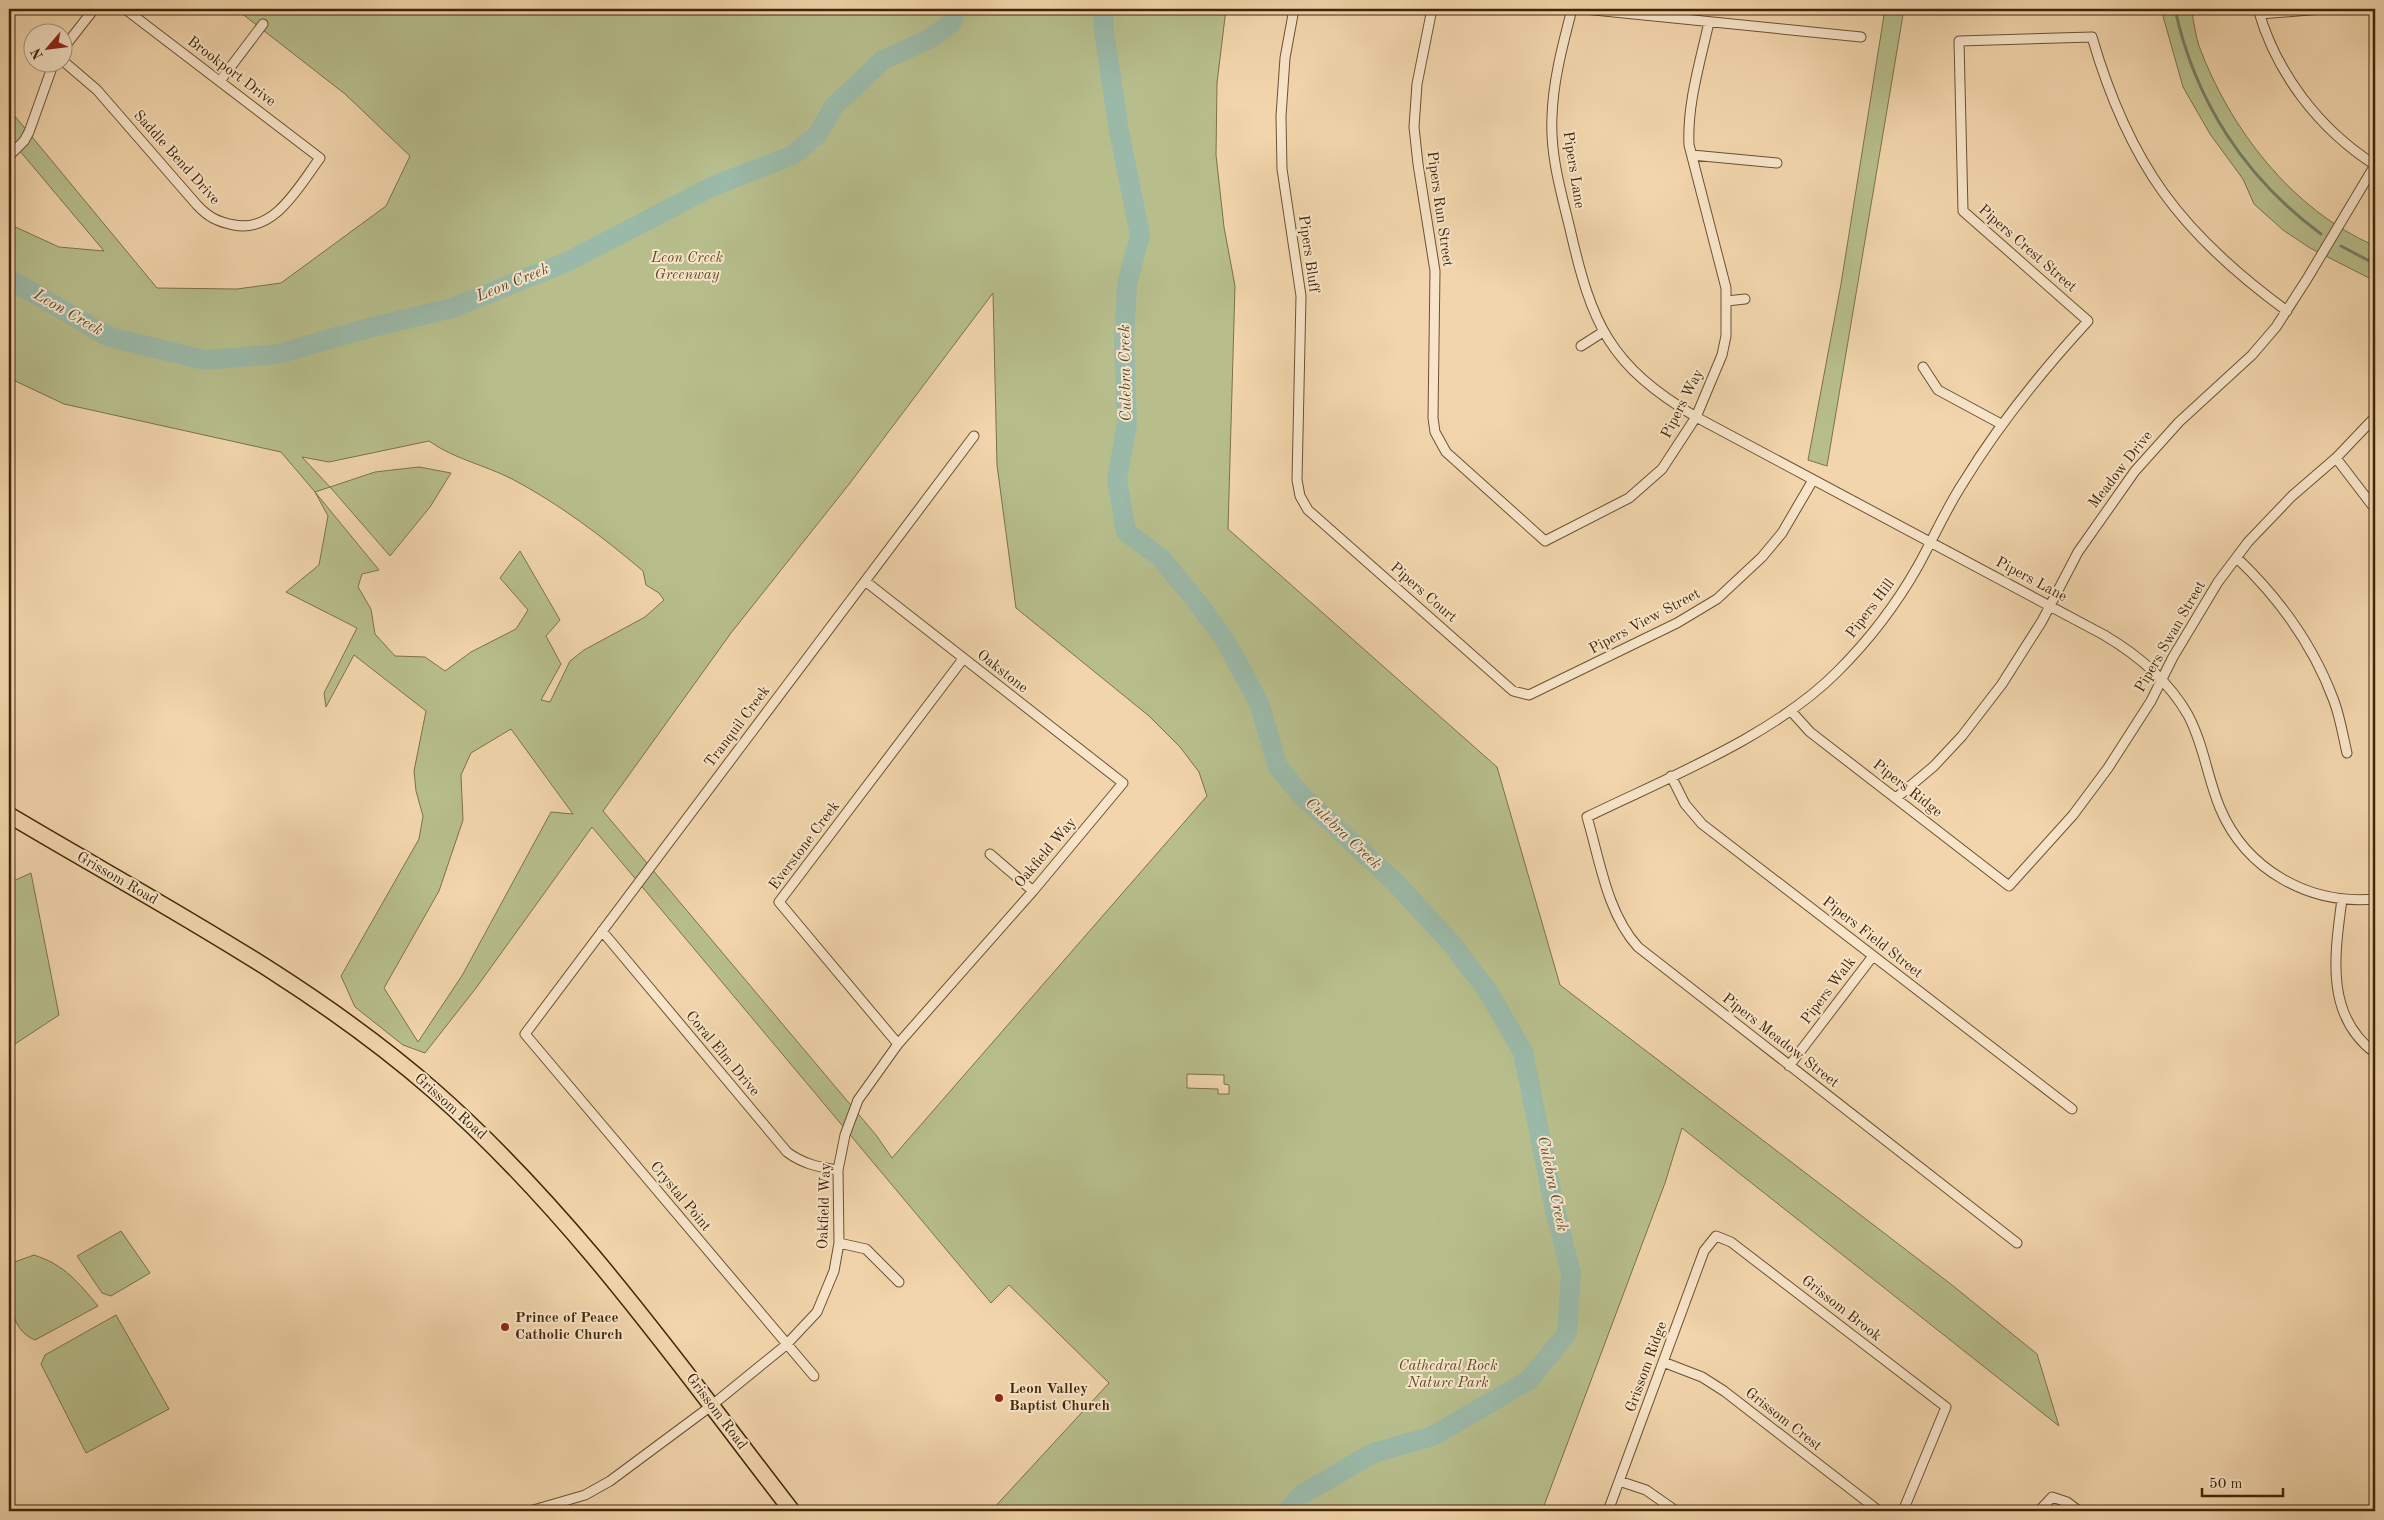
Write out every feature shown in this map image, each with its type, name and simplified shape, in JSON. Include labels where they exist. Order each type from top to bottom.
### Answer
[{"type":"main road","name":"Grissom Road","points":[[9,815],[278,976],[350,1025],[431,1089],[471,1125],[548,1203],[631,1301],[792,1511]]},
{"type":"street","points":[[72,37],[94,9]]},
{"type":"street","name":"Brookport Drive","points":[[125,9],[320,158]]},
{"type":"street","name":"Pipers Bluff","points":[[1294,9],[1286,58],[1280,116],[1282,169],[1300,289],[1297,480],[1304,503]]},
{"type":"street","name":"Pipers Run Street","points":[[1432,9],[1417,84],[1414,127],[1418,164],[1436,271],[1433,418],[1440,443],[1446,452],[1545,541]]},
{"type":"street","name":"Pipers Lane","points":[[1572,9],[1557,65],[1552,117],[1556,171],[1582,282],[1603,332],[1636,374],[1670,402],[1696,417],[2124,646],[2162,679],[2182,705],[2195,730],[2220,808],[2242,846],[2262,866],[2287,882],[2314,894],[2342,899],[2375,899]]},
{"type":"street","points":[[1584,9],[1861,37]]},
{"type":"street","points":[[2322,9],[2259,11],[2277,57],[2300,94],[2333,132],[2375,165]]},
{"type":"street","name":"Pipers Way","points":[[1545,541],[1612,508],[1645,486],[1670,459],[1696,417],[1722,356],[1726,336],[1727,301],[1724,280],[1692,155],[1688,129],[1692,99],[1709,22]]},
{"type":"street","points":[[220,81],[263,24]]},
{"type":"street","name":"Pipers Crest Street","points":[[2088,321],[1963,211],[1959,41],[2092,37],[2117,111],[2152,178],[2179,215],[2206,245],[2247,282],[2287,312]]},
{"type":"street","name":"Saddle Bend Drive","points":[[72,69],[97,90],[204,212],[220,222],[246,226],[269,218],[285,205],[320,158]]},
{"type":"street","points":[[9,156],[30,132],[51,72]]},
{"type":"street","points":[[1692,155],[1777,163]]},
{"type":"street","name":"Meadow Drive","points":[[1896,798],[1934,766],[1962,736],[2002,684],[2050,606],[2078,552],[2139,466],[2189,412],[2252,355],[2287,312],[2375,165]]},
{"type":"street","points":[[1727,301],[1745,299]]},
{"type":"street","name":"Pipers Hill","points":[[1587,817],[1766,727],[1791,711],[1837,672],[1868,638],[1896,602],[1962,484],[2001,424],[2056,356],[2088,321]]},
{"type":"street","points":[[1581,346],[1603,332]]},
{"type":"street","points":[[1923,367],[1938,390],[2001,424]]},
{"type":"street","name":"Pipers Swan Street","points":[[2009,886],[2073,815],[2108,768],[2151,701],[2218,582],[2248,542],[2292,496],[2336,458],[2375,417]]},
{"type":"street","name":"Tranquil Creek","points":[[525,1034],[974,436]]},
{"type":"street","points":[[2336,458],[2372,505]]},
{"type":"street","name":"Pipers View Street","points":[[1528,695],[1677,623],[1717,599],[1741,579],[1782,533],[1813,480]]},
{"type":"street","name":"Pipers Court","points":[[1304,503],[1308,510],[1513,691],[1528,695]]},
{"type":"street","points":[[2237,558],[2273,595],[2304,638],[2321,669],[2334,702],[2347,753]]},
{"type":"street","name":"Oakstone","points":[[865,582],[1123,783]]},
{"type":"street","name":"Everstone Creek","points":[[898,1044],[779,902],[963,659]]},
{"type":"street","name":"Pipers Ridge","points":[[1791,711],[1810,732],[2009,886]]},
{"type":"street","name":"Pipers Field Street","points":[[1671,776],[1688,809],[1702,824],[2072,1109]]},
{"type":"street","name":"Oakfield Way","points":[[530,1511],[563,1502],[598,1488],[711,1406],[786,1345],[806,1326],[820,1305],[834,1271],[839,1243],[838,1170],[846,1135],[858,1100],[898,1044],[1033,891],[1123,783]]},
{"type":"street","name":"Pipers Meadow Street","points":[[1587,817],[1615,911],[1630,940],[2017,1243]]},
{"type":"street","points":[[990,854],[1033,891]]},
{"type":"street","points":[[2342,899],[2335,966],[2338,995],[2345,1016],[2354,1031],[2375,1053]]},
{"type":"street","name":"Coral Elm Drive","points":[[602,931],[787,1152],[800,1162],[811,1166],[838,1170]]},
{"type":"street","name":"Pipers Walk","points":[[1789,1066],[1873,956]]},
{"type":"street","name":"Crystal Point","points":[[525,1034],[814,1376]]},
{"type":"street","name":"Grissom Ridge","points":[[1608,1511],[1704,1252],[1716,1236]]},
{"type":"street","name":"Grissom Brook","points":[[1716,1236],[1731,1242],[1946,1408],[1903,1511]]},
{"type":"street","points":[[839,1243],[866,1249],[899,1282]]},
{"type":"street","name":"Grissom Crest","points":[[1663,1362],[1702,1377],[1724,1391],[1879,1511]]},
{"type":"street","points":[[1619,1481],[1646,1490],[1676,1511]]},
{"type":"street","points":[[2039,1511],[2052,1497],[2067,1502],[2079,1511]]},
{"type":"green space","points":[[236,9],[1226,9],[1217,83],[1216,155],[1224,227],[1235,286],[1228,529],[1497,767],[1560,985],[1952,1285],[2037,1354],[2059,1426],[1682,1128],[1665,1183],[1542,1511],[991,1511],[1109,1383],[1009,1285],[991,1303],[592,827],[476,988],[425,1053],[403,1045],[355,1007],[341,976],[419,839],[423,816],[416,791],[414,771],[426,711],[354,655],[326,707],[324,693],[357,628],[286,592],[319,565],[328,516],[315,492],[281,452],[64,404],[9,378],[9,224],[59,247],[104,251],[9,138],[9,109],[157,288],[237,289],[281,283],[386,206],[410,156],[345,94]],"holes":[[[993,293],[997,465],[1016,608],[1149,716],[1180,747],[1199,772],[1207,796],[892,1158],[876,1135],[603,811],[731,633],[850,483]],[[429,441],[449,453],[512,479],[563,510],[596,533],[643,571],[646,585],[659,593],[664,600],[645,617],[584,650],[570,661],[550,702],[541,700],[561,664],[546,636],[560,620],[520,551],[500,578],[528,610],[516,629],[471,652],[445,671],[425,657],[395,656],[375,634],[371,609],[358,587],[362,574],[379,570],[315,492],[330,487],[302,457],[329,462]],[[511,729],[573,814],[551,812],[463,974],[418,1042],[384,988],[439,891],[463,820],[461,775],[471,753]],[[1187,1074],[1224,1075],[1224,1084],[1229,1085],[1229,1094],[1218,1094],[1218,1089],[1187,1088]]]},
{"type":"green space","points":[[1885,9],[1904,9],[1827,466],[1808,460],[1841,284]]},
{"type":"green space","points":[[2161,9],[2191,9],[2196,37],[2212,77],[2246,136],[2291,189],[2317,211],[2345,230],[2375,246],[2375,281],[2310,248],[2283,230],[2254,204],[2243,179],[2210,134],[2183,87]]},
{"type":"green space","points":[[419,467],[451,473],[430,507],[390,556],[330,487],[375,472]]},
{"type":"green space","points":[[31,873],[59,1015],[9,1048],[9,883]]},
{"type":"green space","points":[[121,1231],[150,1273],[111,1296],[102,1293],[77,1256]]},
{"type":"green space","points":[[34,1255],[63,1269],[98,1306],[35,1340],[26,1335],[14,1318],[10,1297],[9,1274],[9,1264]]},
{"type":"green space","points":[[116,1315],[169,1409],[86,1453],[41,1364],[45,1355]]},
{"type":"waterway","name":"Leon Creek","points":[[9,279],[109,337],[205,360],[278,354],[361,330],[452,308],[567,262],[711,187],[793,155],[818,134],[834,106],[883,60],[929,39],[952,23],[956,9]]},
{"type":"waterway","name":"Culebra Creek","points":[[1103,9],[1104,31],[1119,131],[1140,235],[1127,284],[1124,341],[1127,424],[1117,479],[1126,532],[1161,558],[1225,640],[1259,703],[1278,767],[1302,796],[1395,882],[1451,943],[1487,990],[1523,1052],[1555,1210],[1571,1273],[1567,1333],[1529,1380],[1433,1436],[1373,1453],[1301,1495],[1287,1511]]},
{"type":"waterway","points":[[2175,9],[2184,43],[2196,75],[2210,106],[2227,135],[2269,188],[2321,234]]},
{"type":"waterway","points":[[2341,246],[2375,264]]},
{"type":"place","name":"Prince of Peace Catholic Church","points":[[505,1327]]},
{"type":"place","name":"Leon Valley Baptist Church","points":[[999,1398]]},
{"type":"park label","name":"Leon Creek Greenway","points":[[687,266]]},
{"type":"park label","name":"Cathedral Rock Nature Park","points":[[1448,1374]]}]
